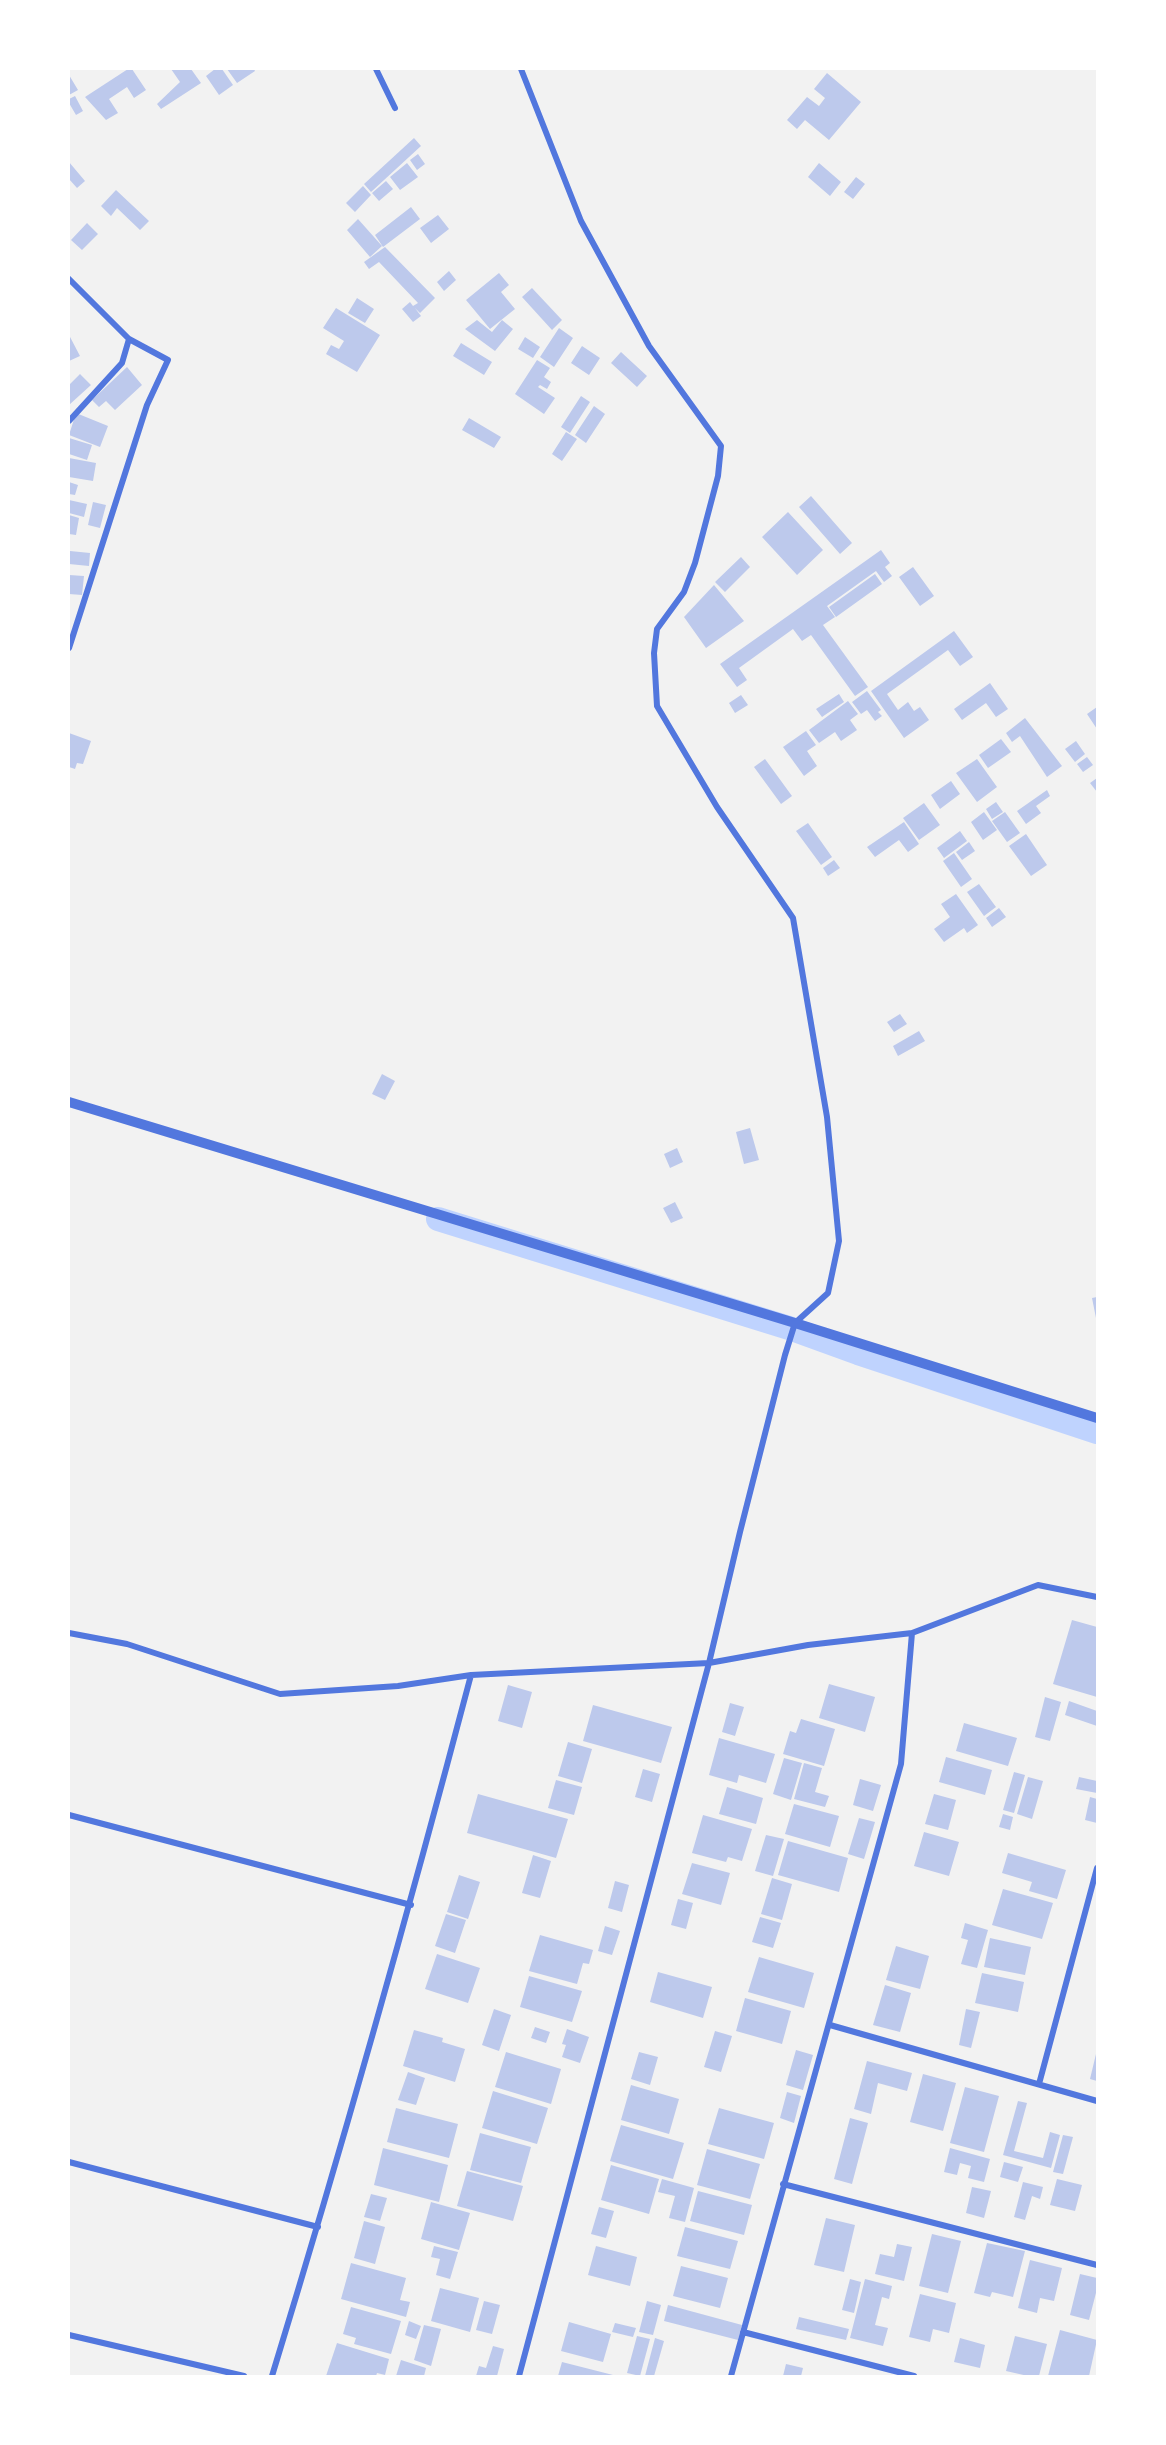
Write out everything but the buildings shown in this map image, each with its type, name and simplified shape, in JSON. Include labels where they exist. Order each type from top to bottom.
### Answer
[{"type":"street","points":[[376,69],[394,108]]},
{"type":"street","points":[[519,2376],[709,1663],[785,1355],[795,1323],[828,1293],[839,1241],[826,1117],[793,918],[717,807],[657,706],[654,688],[657,629],[684,592],[718,476],[721,446],[649,346],[581,221],[521,69]]},
{"type":"street","points":[[69,279],[129,339],[168,360],[147,405],[69,648]]},
{"type":"street","points":[[69,421],[122,363],[129,339]]},
{"type":"street","points":[[69,1102],[795,1323],[1097,1418]]},
{"type":"street","points":[[69,1633],[127,1644],[280,1694],[398,1686],[471,1675],[709,1663],[808,1645],[912,1633],[1038,1585],[1097,1597]]},
{"type":"street","points":[[731,2376],[901,1764],[912,1633]]},
{"type":"street","points":[[272,2376],[318,2228],[411,1905],[471,1675]]},
{"type":"street","points":[[69,1815],[411,1905]]},
{"type":"street","points":[[1039,2084],[1097,1868]]},
{"type":"street","points":[[830,2025],[1097,2101]]},
{"type":"street","points":[[69,2162],[318,2228]]},
{"type":"street","points":[[783,2184],[1097,2265]]},
{"type":"street","points":[[742,2332],[914,2376]]},
{"type":"street","points":[[69,2335],[244,2376]]},
{"type":"waterway","points":[[438,1219],[789,1328],[1097,1432]]}]
